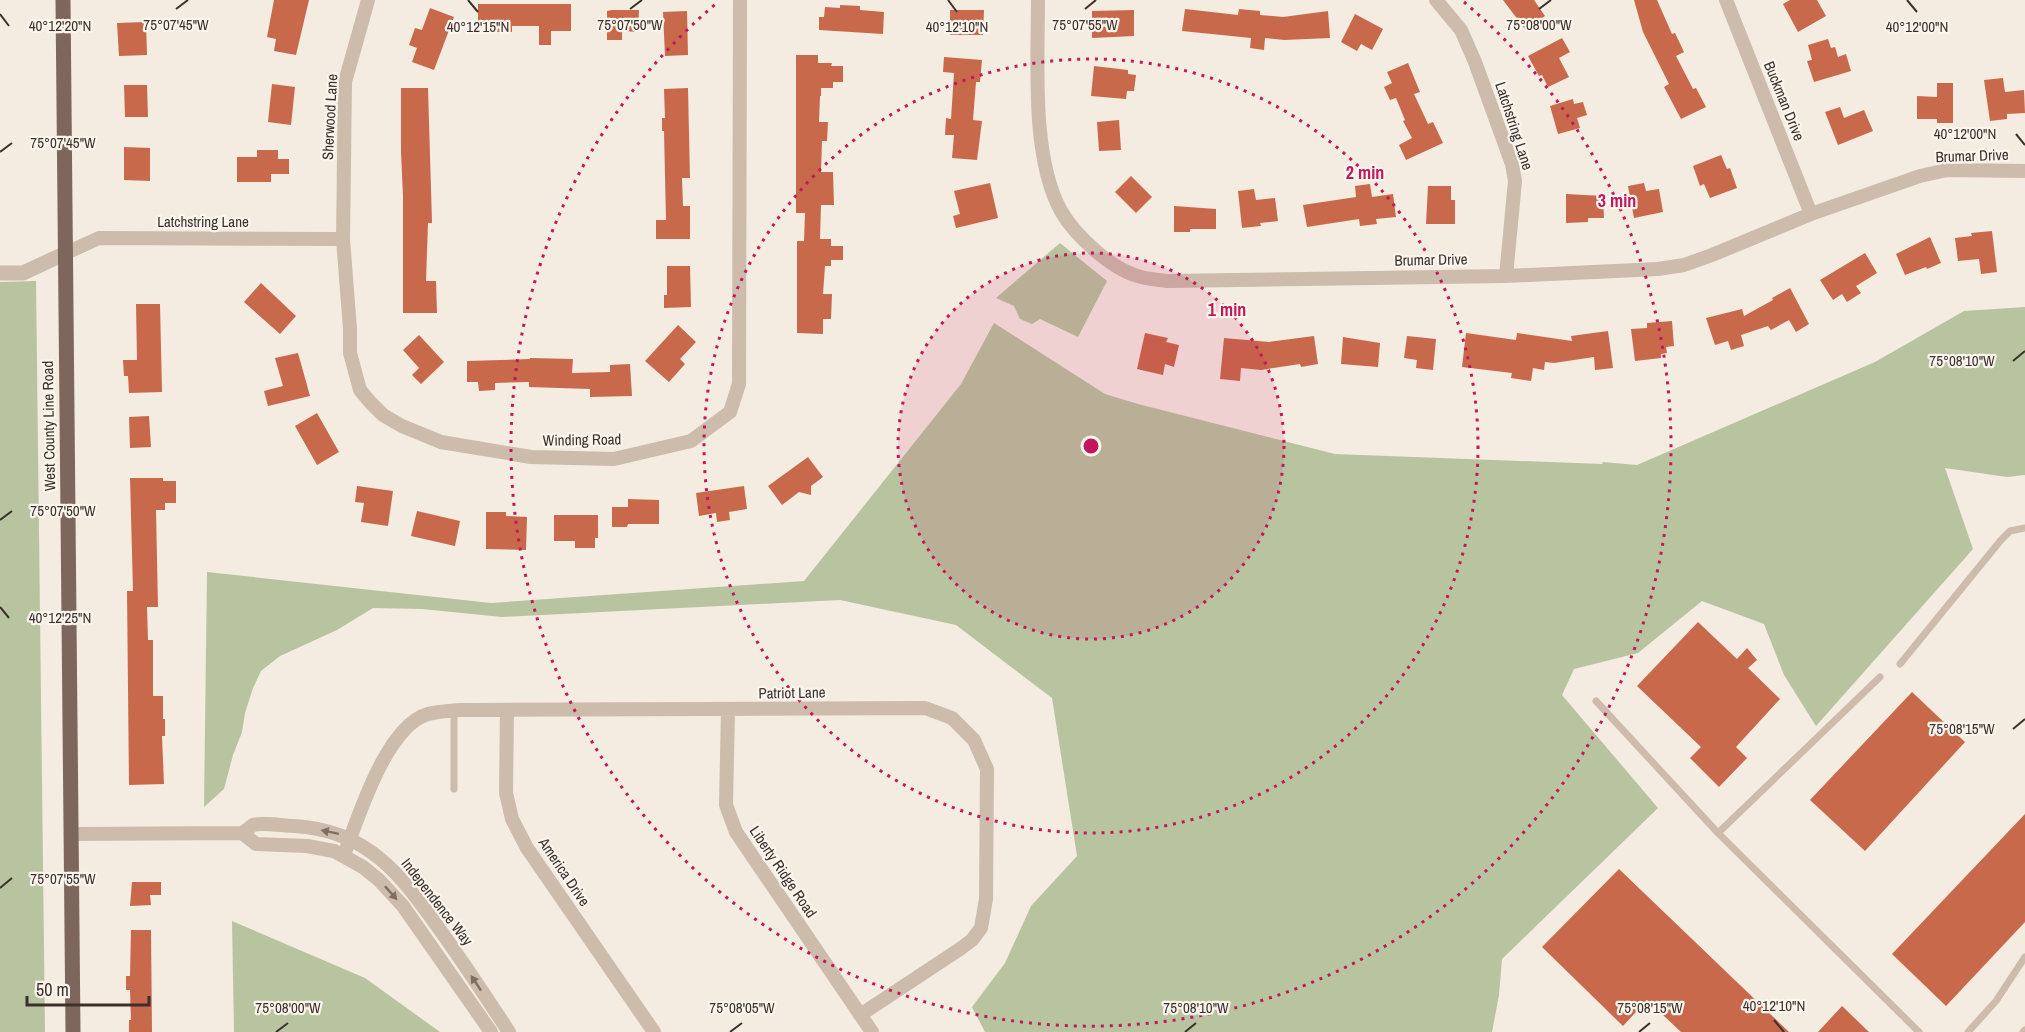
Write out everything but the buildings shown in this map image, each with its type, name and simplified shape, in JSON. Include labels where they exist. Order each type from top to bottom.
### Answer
[{"type":"main road","name":"West County Line Road","points":[[63,0],[73,1032]]},
{"type":"street","name":"Sherwood Lane","points":[[343,239],[345,82],[368,0]]},
{"type":"street","name":"Winding Road","points":[[343,239],[350,352],[354,372],[360,390],[370,402],[383,415],[402,426],[441,442],[531,457],[614,459],[662,450],[692,441],[730,412],[739,384],[740,0]]},
{"type":"street","name":"Brumar Drive","points":[[1038,0],[1039,114],[1044,155],[1060,210],[1087,243],[1120,268],[1140,277],[1168,281],[1506,276],[1658,269],[1712,255],[1811,214],[1902,181],[1947,170],[2025,171]]},
{"type":"street","name":"Latchstring Lane","points":[[1436,0],[1461,30],[1512,164],[1515,181],[1506,276]]},
{"type":"street","name":"Buckman Drive","points":[[1726,0],[1811,214]]},
{"type":"street","name":"Latchstring Lane","points":[[66,253],[99,238],[343,239]]},
{"type":"street","points":[[0,273],[23,273],[66,253]]},
{"type":"street","name":"Patriot Lane","points":[[344,855],[378,768],[397,739],[426,714],[507,710],[925,708],[952,718],[974,740],[987,769],[986,899],[981,928],[972,940],[960,949],[860,1015]]},
{"type":"street","name":"America Drive","points":[[507,710],[506,793],[512,819],[527,848],[654,1032]]},
{"type":"street","name":"Liberty Ridge Road","points":[[728,710],[726,805],[736,832],[872,1032]]},
{"type":"street","name":"Independence Way","points":[[71,834],[242,833],[255,824],[294,826],[338,834],[350,839],[395,870],[431,917],[509,1032]]},
{"type":"street","name":"Independence Way","points":[[242,833],[256,844],[307,846],[344,855],[363,867],[379,880],[403,906],[491,1032]]},
{"type":"lane","points":[[1900,664],[2001,540],[2010,531],[2025,528]]},
{"type":"lane","points":[[1718,834],[1880,677]]},
{"type":"lane","points":[[1596,701],[1718,834],[1919,1032]]},
{"type":"lane","points":[[454,711],[454,789]]},
{"type":"lane","points":[[1968,1032],[1996,1001],[2025,957]]},
{"type":"green space","points":[[1060,243],[1107,281],[1078,337],[1040,319],[1032,324],[1020,319],[1014,306],[996,298]]},
{"type":"green space","points":[[36,281],[45,1032],[0,1032],[0,282]]},
{"type":"green space","points":[[2025,307],[2025,475],[2007,477],[1945,468],[1973,549],[1816,726],[1784,675],[1764,624],[1702,601],[1638,653],[1574,669],[1562,695],[1658,808],[1502,959],[1499,995],[1492,1032],[985,1032],[972,1007],[1005,963],[1031,906],[1077,856],[1052,698],[956,625],[840,600],[502,617],[422,609],[373,608],[337,630],[280,656],[261,671],[245,713],[242,732],[224,789],[204,807],[207,572],[491,603],[804,581],[961,384],[994,323],[1105,394],[1335,454],[1637,465],[1875,362],[1964,311]]},
{"type":"green space","points":[[232,921],[365,978],[440,1032],[234,1032]]}]
